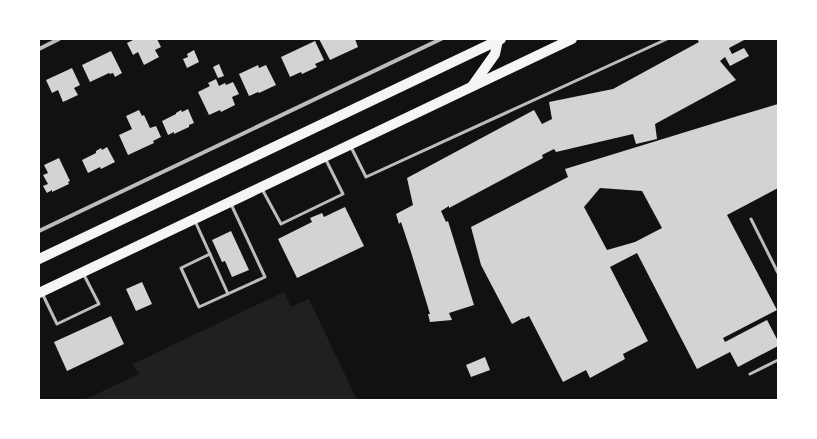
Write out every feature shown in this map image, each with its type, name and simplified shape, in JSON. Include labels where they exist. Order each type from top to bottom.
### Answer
[{"type":"main road","points":[[472,86],[495,54],[499,39]]},
{"type":"main road","points":[[39,259],[499,39]]},
{"type":"main road","points":[[40,292],[572,39]]},
{"type":"street","points":[[39,49],[59,39]]},
{"type":"street","points":[[39,231],[441,39]]},
{"type":"lane","points":[[349,145],[366,177],[666,39]]},
{"type":"lane","points":[[261,187],[281,224],[343,194],[324,157]]},
{"type":"lane","points":[[210,254],[181,268],[199,307],[265,277],[230,202]]},
{"type":"lane","points":[[194,219],[228,294]]},
{"type":"lane","points":[[751,219],[778,273]]},
{"type":"lane","points":[[40,292],[57,324],[99,304],[83,272]]},
{"type":"lane","points":[[750,374],[778,360]]},
{"type":"shaded area","points":[[284,292],[291,307],[309,299],[357,400],[84,400],[139,374],[133,364]]},
{"type":"building","points":[[135,39],[157,39],[161,47],[155,50],[159,57],[144,65],[138,52],[133,55],[127,43]]},
{"type":"building","points":[[319,39],[355,39],[358,47],[330,60]]},
{"type":"building","points":[[697,39],[746,39],[729,48],[732,54],[744,48],[749,56],[730,66],[725,57],[720,61],[736,80],[655,124],[657,139],[636,144],[633,134],[556,152],[554,149],[542,155],[543,158],[441,211],[446,222],[448,221],[474,305],[449,313],[452,320],[430,322],[428,314],[430,314],[411,252],[401,222],[399,224],[396,214],[413,205],[407,178],[534,110],[542,124],[552,119],[549,102],[613,89],[699,42]]},
{"type":"building","points":[[315,41],[324,60],[315,64],[317,67],[302,74],[301,72],[290,77],[281,57]]},
{"type":"building","points":[[194,50],[199,62],[187,68],[183,59],[188,57],[187,54]]},
{"type":"building","points":[[111,51],[122,73],[115,77],[113,73],[109,73],[90,82],[82,65]]},
{"type":"building","points":[[219,64],[224,76],[218,78],[213,67]]},
{"type":"building","points":[[258,65],[259,68],[266,65],[276,85],[249,96],[239,74]]},
{"type":"building","points":[[72,68],[80,85],[74,88],[78,95],[63,102],[58,90],[52,93],[46,80]]},
{"type":"building","points":[[216,79],[219,86],[225,83],[226,85],[233,82],[239,94],[232,97],[235,105],[221,112],[220,110],[209,115],[198,92],[210,86],[208,83]]},
{"type":"building","points":[[778,104],[778,188],[727,215],[777,310],[723,338],[725,342],[767,320],[778,341],[778,346],[738,367],[730,352],[697,369],[637,253],[610,267],[648,341],[623,354],[625,359],[590,378],[586,370],[563,382],[529,316],[512,324],[481,265],[471,227],[568,177],[565,169]],"holes":[[[600,188],[642,191],[662,228],[635,242],[607,250],[584,207]]]},
{"type":"building","points":[[188,109],[194,123],[174,134],[174,132],[168,135],[162,121],[181,110],[182,112]]},
{"type":"building","points":[[139,110],[142,116],[144,115],[150,128],[156,126],[161,137],[153,141],[154,143],[128,155],[119,135],[132,129],[126,116]]},
{"type":"building","points":[[107,147],[115,162],[101,169],[100,167],[88,173],[82,160],[96,153],[96,151],[101,148],[102,150]]},
{"type":"building","points":[[59,158],[70,181],[68,182],[69,184],[47,193],[43,186],[48,184],[43,175],[48,173],[44,165]]},
{"type":"building","points":[[345,207],[364,246],[297,278],[278,239],[312,222],[310,218],[322,213],[324,217]]},
{"type":"building","points":[[231,231],[249,270],[232,277],[225,261],[222,262],[212,240]]},
{"type":"building","points":[[142,282],[152,304],[136,311],[126,289]]},
{"type":"building","points":[[111,316],[124,344],[67,371],[54,342]]},
{"type":"building","points":[[485,357],[490,370],[471,377],[466,365]]}]
